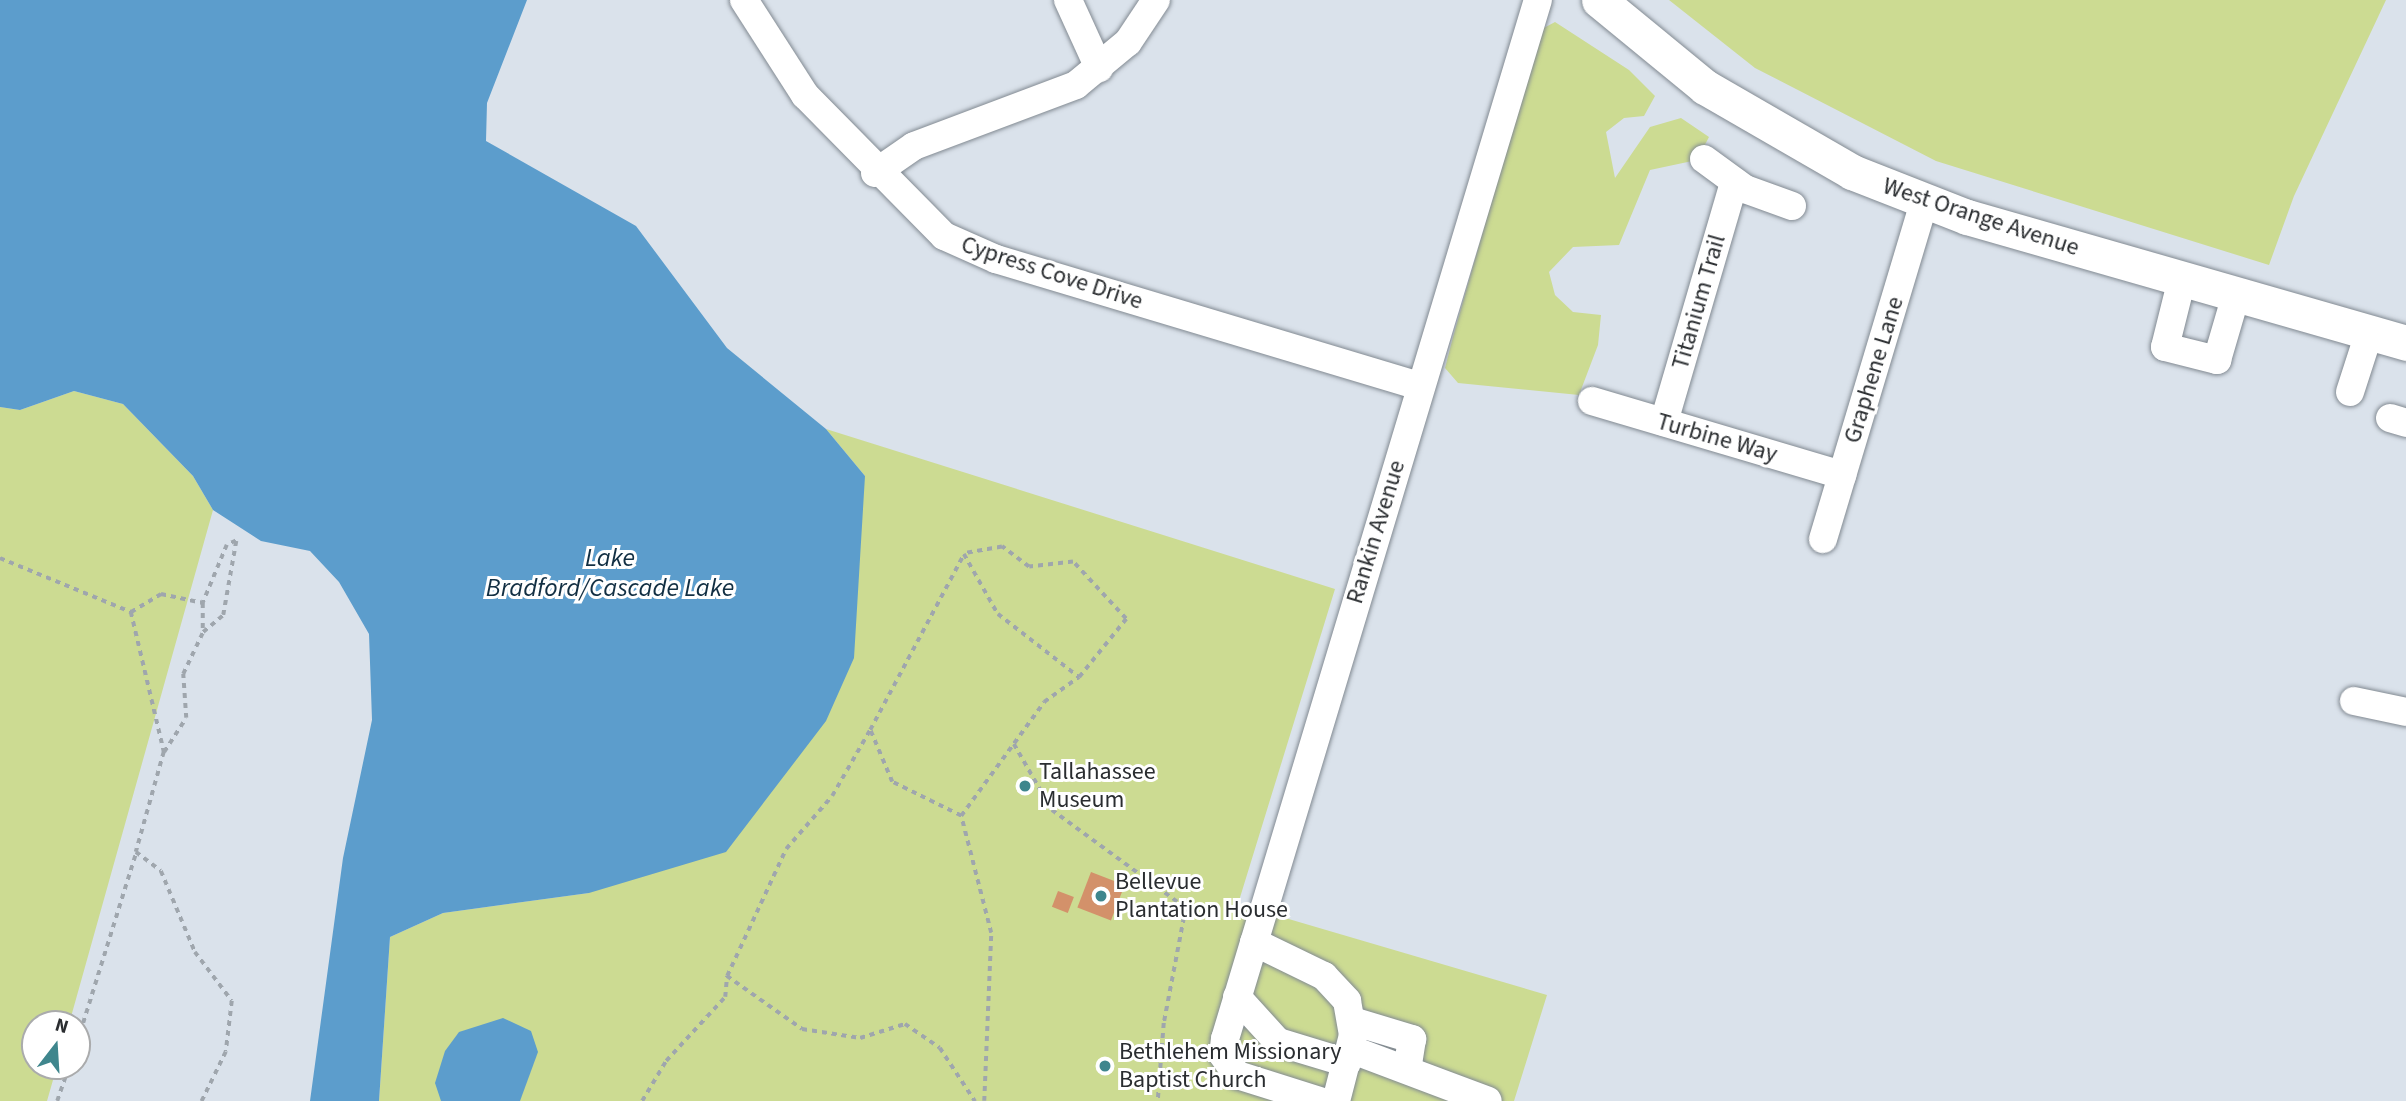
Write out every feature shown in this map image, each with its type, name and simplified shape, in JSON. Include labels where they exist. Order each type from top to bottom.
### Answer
[{"type":"main road","name":"West Orange Avenue","points":[[1599,0],[1660,53],[1756,121],[1924,202],[2406,343]]},
{"type":"street","name":"Cypress Cove Drive","points":[[744,0],[781,65],[875,173],[934,229],[996,260],[1420,386]]},
{"type":"street","points":[[1068,0],[1099,68]]},
{"type":"street","points":[[875,173],[914,146],[1076,85],[1128,42],[1156,0]]},
{"type":"street","name":"Rankin Avenue","points":[[1242,1082],[1225,1039],[1538,0]]},
{"type":"street","points":[[1704,159],[1734,181],[1792,206]]},
{"type":"street","name":"Titanium Trail","points":[[1664,422],[1734,181]]},
{"type":"street","name":"Graphene Lane","points":[[1823,539],[1924,202]]},
{"type":"street","points":[[2182,279],[2165,347],[2217,360],[2236,295]]},
{"type":"street","points":[[2350,392],[2369,332]]},
{"type":"street","name":"Turbine Way","points":[[1592,401],[1842,475]]},
{"type":"street","points":[[2354,701],[2406,712]]},
{"type":"street","points":[[1254,942],[1340,989],[1352,1021],[1348,1056],[1336,1101]]},
{"type":"street","points":[[1237,998],[1278,1042],[1407,1070],[1488,1101]]},
{"type":"street","points":[[1352,1021],[1412,1039],[1407,1070]]},
{"type":"street","points":[[1242,1082],[1319,1101]]},
{"type":"path","points":[[87,1010],[164,752],[186,718],[183,674],[203,632],[223,615],[236,541],[227,545],[203,603],[203,632]]},
{"type":"path","points":[[961,816],[1044,702],[1079,677],[1126,619],[1073,562],[1029,568],[1002,547],[964,554]]},
{"type":"path","points":[[964,554],[998,614],[1079,677]]},
{"type":"path","points":[[642,1101],[666,1061],[725,996],[727,976],[786,849],[832,796],[964,554]]},
{"type":"path","points":[[0,558],[131,611]]},
{"type":"path","points":[[131,611],[162,594],[203,603]]},
{"type":"path","points":[[131,611],[164,752]]},
{"type":"path","points":[[870,730],[892,782],[961,816],[991,933],[984,1101]]},
{"type":"path","points":[[1014,744],[1052,810],[1186,908],[1164,1023],[1158,1101]]},
{"type":"path","points":[[136,852],[161,871],[195,952],[232,1001],[226,1052],[202,1101]]},
{"type":"path","points":[[727,976],[802,1028],[860,1038],[905,1024],[940,1048],[975,1101]]},
{"type":"path","points":[[57,1101],[64,1080]]},
{"type":"green space","points":[[1669,0],[2386,0],[2294,196],[2269,265],[1936,161],[1755,68]]},
{"type":"green space","points":[[1555,22],[1629,70],[1655,96],[1644,116],[1624,118],[1606,132],[1615,178],[1650,127],[1681,118],[1709,137],[1697,160],[1650,170],[1619,245],[1573,247],[1549,272],[1555,295],[1573,312],[1601,315],[1598,345],[1579,395],[1458,383],[1445,368],[1453,337],[1540,30]]},
{"type":"green space","points":[[74,391],[123,404],[193,476],[213,510],[73,1010],[21,1010],[21,1080],[53,1080],[47,1101],[0,1101],[0,407],[20,410]]},
{"type":"green space","name":"Tallahassee Museum","points":[[826,429],[1335,589],[1238,904],[1547,995],[1514,1101],[379,1101],[390,937],[443,913],[589,893],[865,476]]},
{"type":"water","name":"Lake Bradford/Cascade Lake","points":[[0,0],[527,0],[487,103],[486,141],[636,226],[727,348],[826,429],[865,476],[854,658],[826,721],[726,852],[589,893],[443,913],[390,937],[379,1101],[310,1101],[343,858],[372,720],[369,634],[339,582],[310,551],[261,541],[213,510],[193,476],[123,404],[74,391],[20,410],[0,407]]},
{"type":"water","points":[[503,1018],[531,1031],[538,1052],[520,1101],[441,1101],[435,1083],[445,1051],[459,1032]]},
{"type":"building","name":"Bellevue Plantation House","points":[[1091,872],[1125,885],[1111,920],[1077,907]]},
{"type":"building","points":[[1058,891],[1074,897],[1068,913],[1052,907]]},
{"type":"place","name":"Tallahassee Museum","points":[[1025,786]]},
{"type":"place","name":"Bellevue Plantation House","points":[[1101,896]]},
{"type":"place","name":"Bethlehem Missionary Baptist Church","points":[[1105,1066]]}]
